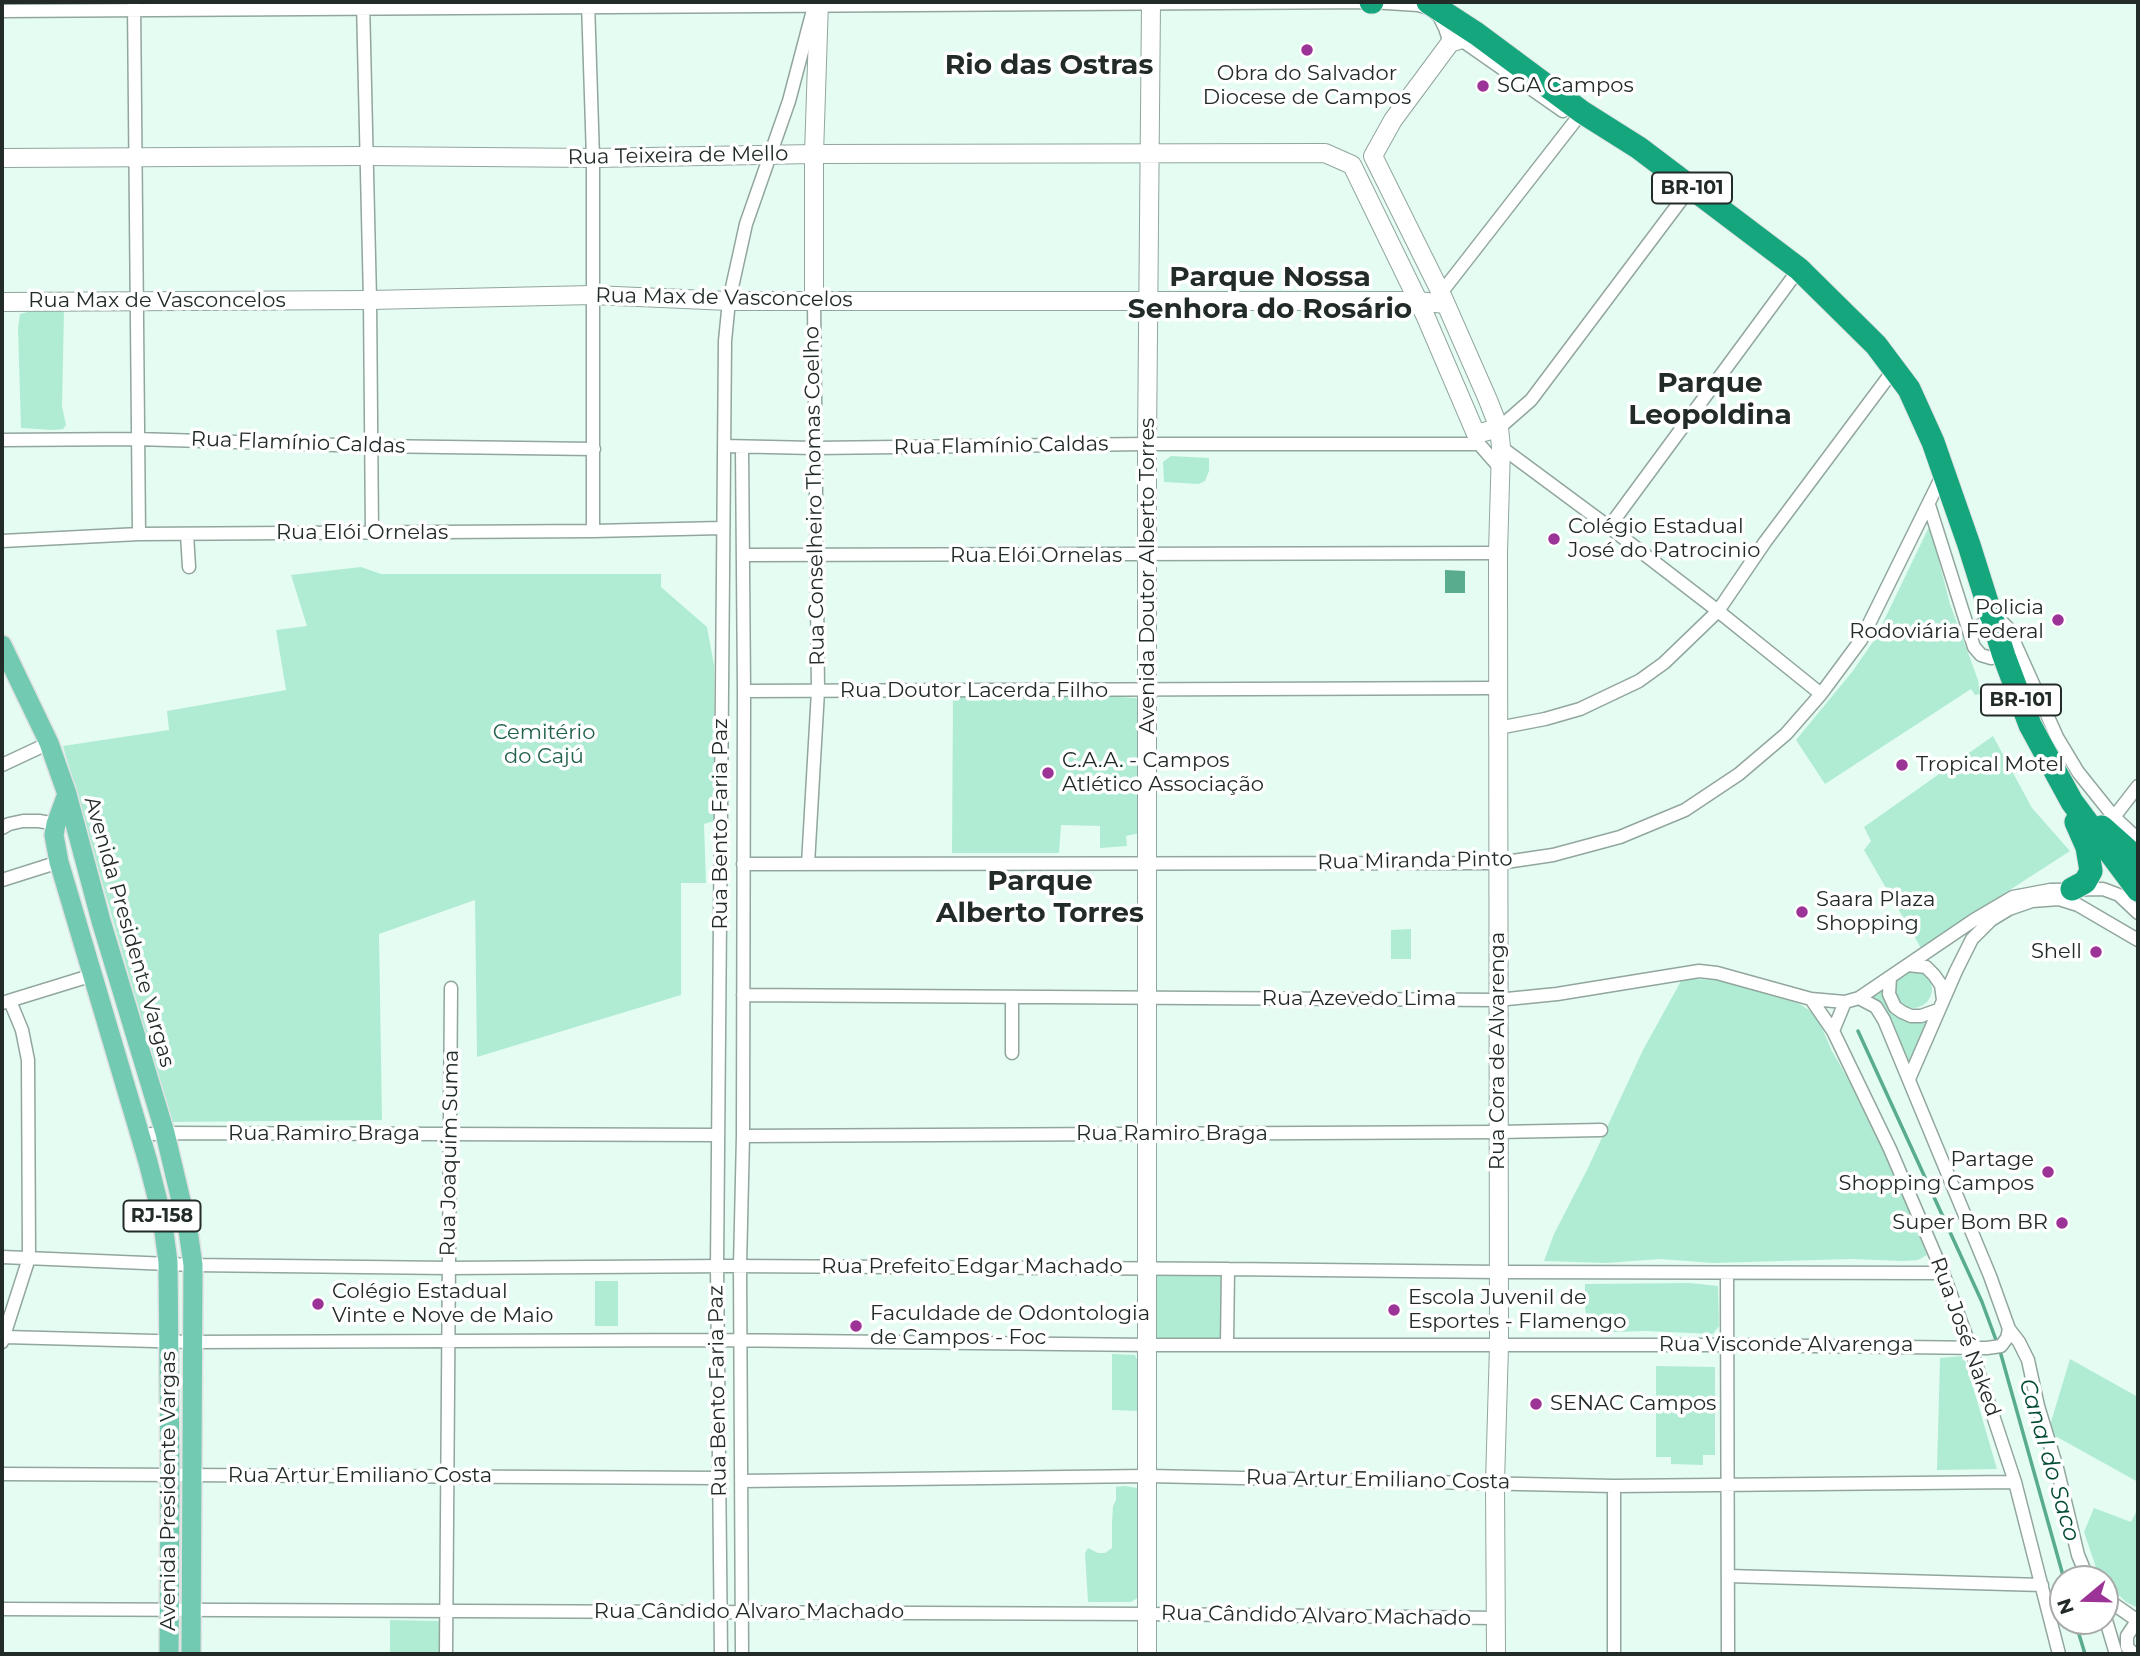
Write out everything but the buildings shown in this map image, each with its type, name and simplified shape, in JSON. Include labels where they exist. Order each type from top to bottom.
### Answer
[{"type":"highway","name":"BR-101","points":[[1428,2],[1462,39],[1579,116],[1639,148],[1799,269],[1855,321],[1895,368],[1921,412],[1944,471],[2004,656],[2030,725],[2072,802],[2138,890]]},
{"type":"highway","name":"BR-101","points":[[2058,777],[2101,826],[2138,859]]},
{"type":"highway","points":[[2058,777],[2087,847],[2091,871],[2085,882],[2072,889]]},
{"type":"main road","name":"Avenida Doutor Alberto Torres","points":[[1147,1654],[1147,444],[1151,2]]},
{"type":"main road","name":"Rua Conselheiro Thomas Coelho","points":[[814,302],[817,4]]},
{"type":"main road","points":[[1373,156],[1443,299],[1500,428],[1477,439],[1418,301],[1352,165],[1357,160],[1373,156],[1393,120],[1462,39]]},
{"type":"main road","name":"Rua Teixeira de Mello","points":[[2,158],[593,158],[814,153],[1325,153],[1352,165]]},
{"type":"main road","name":"Rua Max de Vasconcelos","points":[[2,302],[370,300],[593,295],[814,302],[1443,299]]},
{"type":"main road","name":"Rua Cora de Alvarenga","points":[[1496,1654],[1500,428]]},
{"type":"main road","name":"RJ-158","points":[[2,645],[49,743],[67,794]]},
{"type":"main road","name":"Avenida Presidente Vargas","points":[[67,794],[55,830],[59,862],[141,1135],[162,1217],[168,1262],[169,1654]]},
{"type":"main road","name":"Avenida Presidente Vargas","points":[[67,794],[101,921],[165,1133],[188,1230],[193,1265],[191,1654]]},
{"type":"main road","points":[[55,830],[85,863]]},
{"type":"main road","points":[[68,894],[86,922],[90,924],[101,921]]},
{"type":"street","points":[[2,11],[134,6],[1372,2],[1429,8],[1439,16],[1446,28],[1462,39]]},
{"type":"street","name":"Rua Bento Faria Paz","points":[[720,1654],[717,1266],[724,341],[729,301],[746,224],[789,101],[817,4]]},
{"type":"street","points":[[363,5],[372,533]]},
{"type":"street","points":[[588,5],[593,158],[593,531]]},
{"type":"street","points":[[134,6],[136,439],[139,534]]},
{"type":"street","points":[[1443,299],[1579,116]]},
{"type":"street","points":[[1500,428],[1531,400],[1691,187]]},
{"type":"street","points":[[1609,527],[1799,269]]},
{"type":"street","name":"Rua Conselheiro Thomas Coelho","points":[[808,864],[818,691],[814,302]]},
{"type":"street","points":[[1498,728],[1580,709],[1622,690],[1664,663],[1718,611],[1765,542],[1895,368]]},
{"type":"street","name":"Rua Flamínio Caldas","points":[[2,440],[136,439],[594,449]]},
{"type":"street","points":[[1477,439],[1501,469]]},
{"type":"street","name":"Rua Flamínio Caldas","points":[[724,446],[814,448],[1477,439]]},
{"type":"street","name":"Rua Bento Faria Paz","points":[[742,447],[742,1654]]},
{"type":"street","points":[[1501,447],[1718,611],[1821,694]]},
{"type":"street","name":"Rua Miranda Pinto","points":[[743,864],[1499,863],[1553,855],[1655,824],[1685,810],[1739,774],[1786,734],[1821,694],[1861,640],[1944,471]]},
{"type":"street","points":[[1929,505],[1974,647],[1981,655],[1991,658],[2004,656]]},
{"type":"street","name":"Rua Elói Ornelas","points":[[2,541],[139,534],[722,528]]},
{"type":"street","points":[[187,534],[189,567]]},
{"type":"street","name":"Rua Elói Ornelas","points":[[743,555],[1498,553]]},
{"type":"street","points":[[1970,637],[1979,626],[1992,620],[2002,622],[2012,634],[2026,672],[2057,737],[2078,772],[2114,817],[2138,839]]},
{"type":"street","name":"Rua Doutor Lacerda Filho","points":[[744,691],[1498,688]]},
{"type":"street","points":[[2,765],[49,743]]},
{"type":"street","points":[[2114,817],[2138,786]]},
{"type":"street","points":[[2,828],[23,821],[39,821],[55,830]]},
{"type":"street","points":[[2,880],[59,862]]},
{"type":"street","points":[[2105,920],[2094,905],[2093,897],[2097,891],[2103,889],[2119,895],[2138,913]]},
{"type":"street","name":"Rua Azevedo Lima","points":[[743,995],[1497,1000],[1571,992],[1699,971],[1717,973],[1811,999],[1844,1002],[1859,998],[1974,920],[2013,897],[2050,890],[2103,889]]},
{"type":"street","points":[[1909,1079],[1972,939],[1991,920],[2009,909],[2032,901],[2059,899],[2078,905],[2138,940]]},
{"type":"street","points":[[1908,965],[1926,967],[1934,975],[1941,985],[1941,1005]]},
{"type":"street","points":[[3,1340],[29,1258],[28,1060],[22,1030],[6,1002],[93,975]]},
{"type":"street","points":[[1890,977],[1889,994],[1895,1007],[1902,1012],[1921,1016],[1941,1005]]},
{"type":"street","name":"Rua Joaquim Suma","points":[[446,1654],[451,988]]},
{"type":"street","points":[[1012,997],[1012,1053]]},
{"type":"street","points":[[1859,998],[1876,1007],[1884,1020],[2009,1329],[2025,1353],[2082,1565]]},
{"type":"street","name":"Rua José Naked","points":[[1811,999],[1833,1031],[1890,1149],[1943,1273],[2015,1482],[2059,1654]]},
{"type":"street","points":[[1833,1031],[1844,1002]]},
{"type":"street","name":"Rua Ramiro Braga","points":[[743,1136],[1601,1130]]},
{"type":"street","name":"Rua Ramiro Braga","points":[[141,1135],[718,1135]]},
{"type":"street","name":"Rua Prefeito Edgar Machado","points":[[2,1257],[193,1265],[449,1268],[740,1266],[1943,1273]]},
{"type":"street","points":[[1227,1345],[1228,1269]]},
{"type":"street","points":[[1727,1273],[1728,1654]]},
{"type":"street","points":[[2001,1346],[2009,1329]]},
{"type":"street","name":"Rua Visconde Alvarenga","points":[[3,1340],[717,1340],[1148,1345],[2001,1346],[2025,1353]]},
{"type":"street","name":"Rua Artur Emiliano Costa","points":[[2,1474],[719,1478]]},
{"type":"street","name":"Rua Artur Emiliano Costa","points":[[741,1480],[1148,1476],[1614,1486],[2015,1482]]},
{"type":"street","points":[[1614,1486],[1614,1654]]},
{"type":"street","points":[[1728,1576],[2042,1585]]},
{"type":"street","name":"Rua Cândido Alvaro Machado","points":[[2,1609],[1496,1618]]},
{"type":"street","points":[[2119,1609],[2138,1623],[2127,1636],[2127,1647],[2134,1654]]},
{"type":"street","points":[[2110,1635],[2116,1654]]},
{"type":"green space","points":[[64,311],[62,406],[66,425],[63,429],[53,430],[21,428],[18,328],[20,314]]},
{"type":"green space","points":[[1171,456],[1209,458],[1209,471],[1205,481],[1199,484],[1164,482],[1163,462]]},
{"type":"green space","points":[[1928,529],[1933,538],[1950,604],[1978,680],[1980,694],[1975,695],[1971,689],[1825,784],[1796,740],[1852,672],[1875,639]]},
{"type":"green space","name":"Cemitério do Cajú","points":[[361,567],[381,574],[661,574],[661,587],[707,627],[714,665],[714,821],[704,824],[706,883],[681,883],[681,995],[477,1057],[475,900],[379,934],[382,1120],[171,1122],[63,746],[169,730],[167,711],[286,690],[276,630],[307,626],[291,575]]},
{"type":"green space","name":"C.A.A. - Campos Atlético Associação","points":[[953,695],[1108,696],[1141,700],[1140,833],[1126,836],[1127,846],[1100,848],[1100,826],[1061,825],[1059,853],[952,853]]},
{"type":"green space","points":[[1993,736],[2032,808],[2070,851],[1922,950],[1864,850],[1871,841],[1864,827]]},
{"type":"green space","points":[[1411,929],[1411,959],[1391,959],[1391,930]]},
{"type":"green space","points":[[1913,970],[1927,975],[1932,989],[1927,1003],[1913,1008],[1899,1003],[1894,989],[1899,975]]},
{"type":"green space","points":[[1716,980],[1738,986],[1798,1003],[1812,1012],[1819,1021],[1898,1181],[1927,1255],[1918,1260],[1903,1261],[1544,1261],[1554,1234],[1643,1050],[1681,981]]},
{"type":"green space","points":[[1883,987],[1897,1015],[1907,1021],[1930,1020],[1910,1067],[1884,1006],[1870,995]]},
{"type":"green space","points":[[1151,1272],[1225,1272],[1225,1339],[1151,1339]]},
{"type":"green space","points":[[595,1281],[618,1281],[618,1326],[595,1326]]},
{"type":"green space","points":[[1690,1283],[1718,1286],[1719,1326],[1713,1334],[1589,1331],[1585,1284]]},
{"type":"green space","points":[[1112,1354],[1135,1355],[1139,1364],[1138,1411],[1112,1410]]},
{"type":"green space","points":[[1964,1356],[1997,1469],[1937,1470],[1940,1358]]},
{"type":"green space","points":[[2070,1359],[2138,1397],[2138,1482],[2048,1432]]},
{"type":"green space","points":[[1656,1366],[1715,1367],[1715,1455],[1703,1455],[1703,1465],[1671,1464],[1671,1457],[1656,1457]]},
{"type":"green space","points":[[1116,1487],[1137,1488],[1140,1504],[1139,1597],[1131,1602],[1088,1602],[1085,1553],[1088,1548],[1105,1553],[1112,1548]]},
{"type":"green space","points":[[2094,1508],[2131,1522],[2138,1508],[2138,1608],[2119,1595],[2119,1565],[2095,1565],[2084,1532]]},
{"type":"green space","points":[[390,1620],[438,1621],[441,1624],[440,1654],[390,1654]]},
{"type":"shaded area","points":[[1445,570],[1465,571],[1465,593],[1445,593]]},
{"type":"waterway","name":"Canal do Saco","points":[[1858,1031],[1982,1302],[1996,1340]]},
{"type":"waterway","name":"Canal do Saco","points":[[2000,1351],[2060,1565]]},
{"type":"waterway","name":"Canal do Saco","points":[[2079,1635],[2085,1654]]},
{"type":"place","name":"Obra do Salvador Diocese de Campos","points":[[1307,50]]},
{"type":"place","name":"SGA Campos","points":[[1483,86]]},
{"type":"place","name":"Colégio Estadual José do Patrocinio","points":[[1554,539]]},
{"type":"place","name":"Policia Rodoviária Federal","points":[[2058,620]]},
{"type":"place","name":"Tropical Motel","points":[[1902,765]]},
{"type":"place","name":"C.A.A. - Campos Atlético Associação","points":[[1048,773]]},
{"type":"place","name":"Saara Plaza Shopping","points":[[1802,912]]},
{"type":"place","name":"Shell","points":[[2096,952]]},
{"type":"place","name":"Partage Shopping Campos","points":[[2048,1172]]},
{"type":"place","name":"Super Bom BR","points":[[2062,1223]]},
{"type":"place","name":"Colégio Estadual Vinte e Nove de Maio","points":[[318,1304]]},
{"type":"place","name":"Escola Juvenil de Esportes - Flamengo","points":[[1394,1310]]},
{"type":"place","name":"Faculdade de Odontologia de Campos - Foc","points":[[856,1326]]},
{"type":"place","name":"SENAC Campos","points":[[1536,1404]]},
{"type":"district","name":"Rio das Ostras","points":[[1049,66]]},
{"type":"district","name":"Parque Nossa Senhora do Rosário","points":[[1270,294]]},
{"type":"district","name":"Parque Leopoldina","points":[[1710,400]]},
{"type":"district","name":"Parque Alberto Torres","points":[[1040,898]]}]
